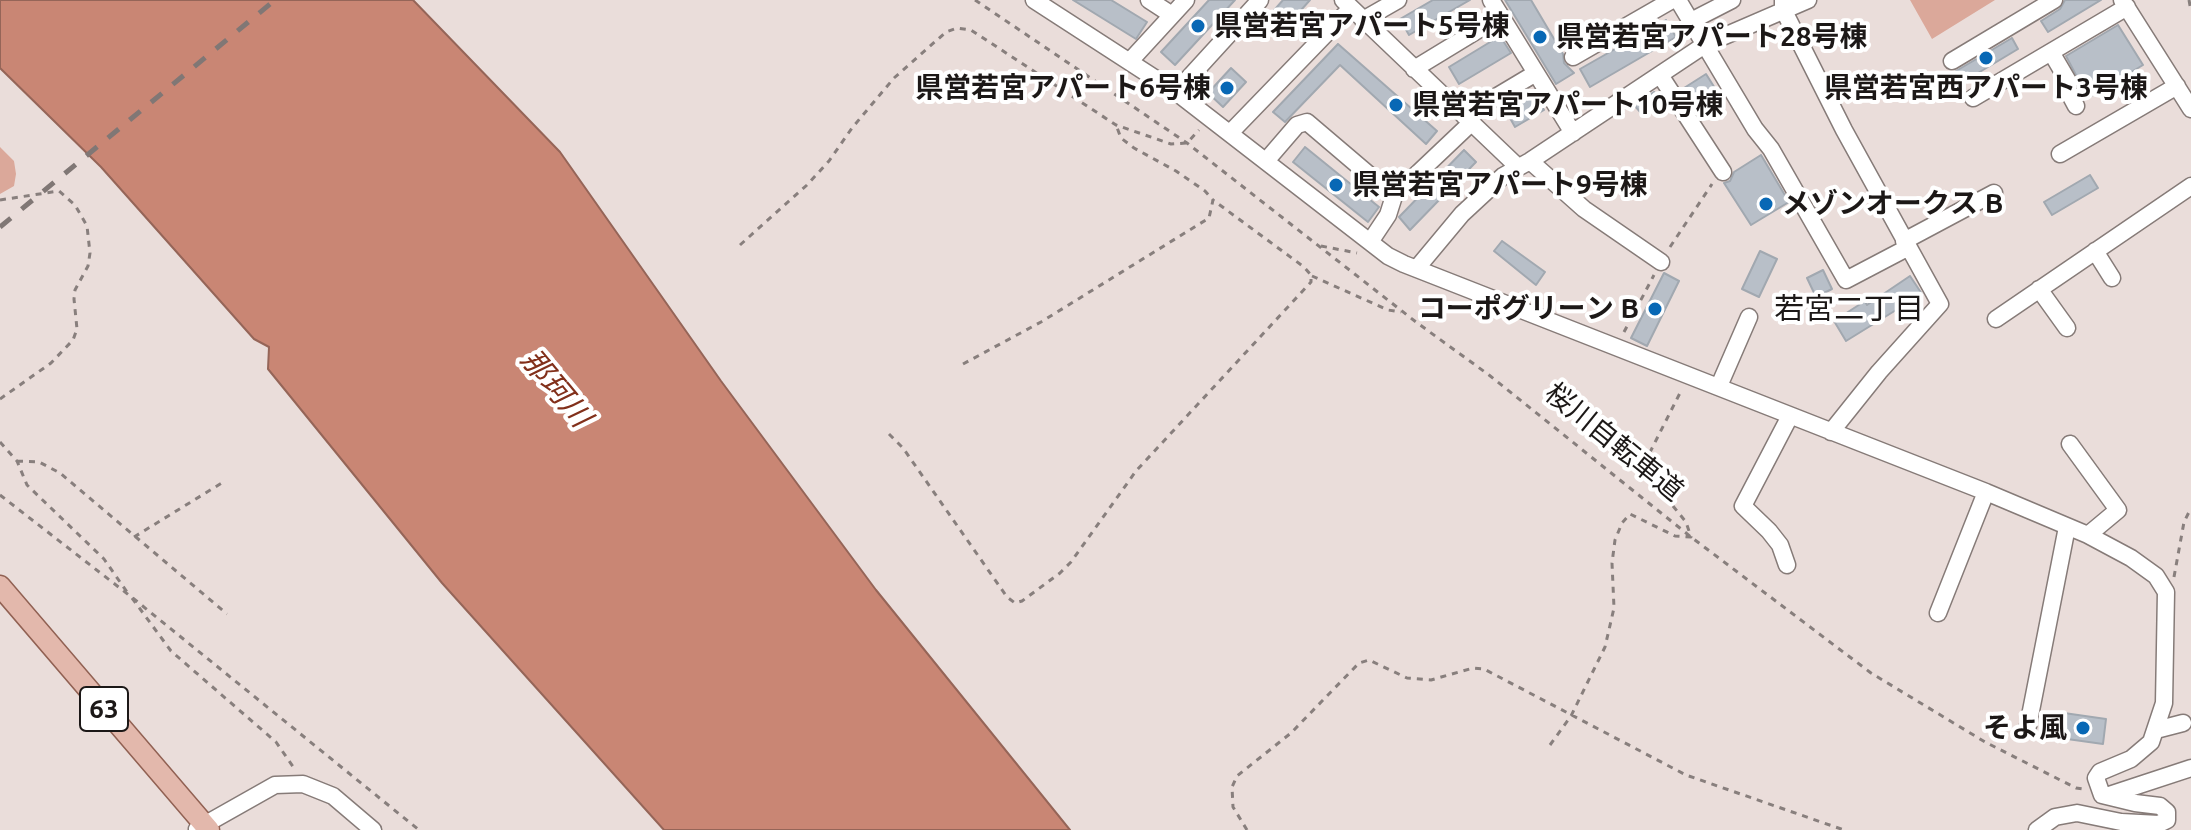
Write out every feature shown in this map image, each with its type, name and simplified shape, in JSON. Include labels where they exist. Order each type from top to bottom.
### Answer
[{"type":"main road","name":"63","points":[[0,586],[203,828]]},
{"type":"street","points":[[1034,0],[1176,92],[1388,256],[1519,311],[1986,492],[2088,535],[2131,558],[2156,576],[2166,592],[2164,703],[2151,742],[2131,759],[2100,772],[2096,784],[2102,795],[2160,806],[2167,812],[2167,820],[2159,824],[2121,822],[2077,813],[2055,817],[2037,830]]},
{"type":"street","points":[[1149,0],[1172,15]]},
{"type":"street","points":[[1130,61],[1186,0]]},
{"type":"street","points":[[1176,92],[1260,0]]},
{"type":"street","points":[[1363,20],[1398,0]]},
{"type":"street","points":[[1491,0],[1573,133]]},
{"type":"street","points":[[1573,57],[1672,0]]},
{"type":"street","points":[[1678,0],[1755,129],[1771,149],[1846,280],[1994,193]]},
{"type":"street","points":[[1691,21],[1732,0]]},
{"type":"street","points":[[1417,268],[1462,214],[1503,176],[1706,44],[1783,4],[1808,0]]},
{"type":"street","points":[[1952,61],[2054,0]]},
{"type":"street","points":[[1230,133],[1347,4],[1467,120],[1584,209],[1661,262]]},
{"type":"street","points":[[1783,4],[1844,130],[1940,304],[1831,432]]},
{"type":"street","points":[[1973,98],[2124,4],[2191,109]]},
{"type":"street","points":[[1414,69],[1501,16]]},
{"type":"street","points":[[2051,52],[2068,81],[2068,91],[2076,106]]},
{"type":"street","points":[[1370,242],[1388,215],[1394,196],[1467,120],[1536,73]]},
{"type":"street","points":[[1660,75],[1723,172]]},
{"type":"street","points":[[2060,154],[2177,86]]},
{"type":"street","points":[[1266,161],[1297,125],[1307,122],[1394,196]]},
{"type":"street","points":[[1996,319],[2191,186]]},
{"type":"street","points":[[2095,251],[2112,278]]},
{"type":"street","points":[[2039,289],[2067,328]]},
{"type":"street","points":[[1719,386],[1749,317]]},
{"type":"street","points":[[1787,565],[1780,545],[1743,506],[1790,416]]},
{"type":"street","points":[[2070,444],[2118,510],[2088,535]]},
{"type":"street","points":[[1938,613],[1986,492]]},
{"type":"street","points":[[2028,726],[2067,527]]},
{"type":"street","points":[[2156,730],[2183,723]]},
{"type":"street","points":[[2102,795],[2113,795],[2191,768]]},
{"type":"street","points":[[203,828],[275,785],[305,785],[333,796],[373,830]]},
{"type":"path","name":"桜川自転車道","points":[[975,0],[1187,143],[1489,375],[1691,537],[1871,673],[1931,711],[2031,766],[2076,788],[2102,795]]},
{"type":"path","points":[[2189,0],[2191,11]]},
{"type":"path","points":[[740,245],[829,161],[894,78],[946,32],[957,28],[971,30],[1116,125],[1171,144],[1187,143]]},
{"type":"path","points":[[1116,125],[1121,138],[1176,171],[1311,275],[1388,310],[1405,313]]},
{"type":"path","points":[[0,200],[59,191],[75,205],[87,226],[90,253],[88,266],[75,290],[77,317],[73,340],[51,363],[0,399]]},
{"type":"path","points":[[963,364],[1041,322],[1201,225],[1209,218],[1213,200]]},
{"type":"path","points":[[1320,246],[1388,256]]},
{"type":"path","points":[[889,434],[903,448],[1007,597],[1015,603],[1022,601],[1071,562],[1136,471],[1307,288],[1311,275]]},
{"type":"path","points":[[1550,745],[1571,716],[1605,647],[1614,608],[1612,563],[1615,540],[1622,523],[1630,514],[1675,536],[1691,537],[1686,522],[1642,468],[1689,375]]},
{"type":"path","points":[[0,442],[17,461],[27,485],[104,559],[171,651],[276,742],[305,785]]},
{"type":"path","points":[[17,461],[39,462],[60,473],[227,614]]},
{"type":"path","points":[[134,537],[225,481]]},
{"type":"path","points":[[0,495],[419,830]]},
{"type":"path","points":[[2166,592],[2176,574],[2184,522],[2191,508]]},
{"type":"path","points":[[1247,830],[1233,807],[1232,787],[1237,776],[1291,733],[1359,663],[1369,660],[1407,678],[1431,680],[1473,668],[1484,669],[1686,775],[1844,830]]},
{"type":"shaded area","points":[[1910,0],[1995,0],[1932,39]]},
{"type":"shaded area","points":[[0,147],[14,161],[16,174],[14,186],[0,194]]},
{"type":"water","name":"那珂川","points":[[0,0],[413,0],[560,152],[721,381],[876,590],[1070,830],[664,830],[442,583],[268,369],[269,347],[254,339],[101,167],[0,68]]},
{"type":"building","points":[[1073,0],[1111,0],[1147,22],[1136,39]]},
{"type":"building","name":"県営若宮アパート5号棟","points":[[1209,0],[1235,0],[1175,65],[1161,52]]},
{"type":"building","points":[[1283,0],[1310,0],[1284,29],[1269,16]]},
{"type":"building","points":[[1433,0],[1470,0],[1409,35],[1400,19]]},
{"type":"building","name":"県営若宮アパート28号棟","points":[[1505,0],[1531,0],[1563,54],[1564,63],[1574,73],[1556,84]]},
{"type":"building","points":[[2065,0],[2101,0],[2048,32],[2041,21],[2060,9]]},
{"type":"building","points":[[1666,20],[1676,37],[1590,87],[1580,69]]},
{"type":"building","points":[[2118,25],[2143,65],[2088,98],[2066,56]]},
{"type":"building","points":[[1500,36],[1511,53],[1459,84],[1449,67]]},
{"type":"building","name":"県営若宮西アパート3号棟","points":[[2012,38],[2018,49],[1963,82],[1956,71]]},
{"type":"building","points":[[1338,44],[1437,131],[1426,144],[1340,65],[1285,122],[1273,112]]},
{"type":"building","name":"県営若宮アパート6号棟","points":[[1231,68],[1246,82],[1223,107],[1208,93]]},
{"type":"building","points":[[1706,74],[1718,93],[1696,107],[1684,88]]},
{"type":"building","points":[[1654,92],[1660,99],[1642,114],[1634,105]]},
{"type":"building","points":[[1535,94],[1544,110],[1515,127],[1506,111]]},
{"type":"building","name":"県営若宮アパート9号棟","points":[[1305,147],[1379,207],[1368,222],[1293,162]]},
{"type":"building","points":[[1464,150],[1476,162],[1410,230],[1399,217]]},
{"type":"building","points":[[1761,155],[1789,202],[1751,225],[1724,183],[1730,181],[1734,172]]},
{"type":"building","points":[[2090,175],[2098,188],[2052,215],[2044,202]]},
{"type":"building","points":[[1502,241],[1545,272],[1536,285],[1494,251]]},
{"type":"building","points":[[1760,251],[1777,259],[1759,297],[1742,289]]},
{"type":"building","points":[[1823,270],[1832,289],[1816,297],[1807,278]]},
{"type":"building","name":"コーポグリーン B","points":[[1664,273],[1679,281],[1647,346],[1631,338]]},
{"type":"building","points":[[1910,276],[1922,294],[1846,341],[1834,321],[1865,301],[1867,305]]},
{"type":"building","name":"そよ風","points":[[2064,713],[2106,719],[2103,744],[2060,738]]},
{"type":"railway","points":[[0,227],[275,0]]},
{"type":"place","name":"県営若宮アパート5号棟","points":[[1198,26]]},
{"type":"place","name":"県営若宮アパート28号棟","points":[[1540,37]]},
{"type":"place","name":"県営若宮西アパート3号棟","points":[[1986,58]]},
{"type":"place","name":"県営若宮アパート6号棟","points":[[1227,88]]},
{"type":"place","name":"県営若宮アパート10号棟","points":[[1396,105]]},
{"type":"place","name":"県営若宮アパート9号棟","points":[[1336,185]]},
{"type":"place","name":"メゾンオークス B","points":[[1766,204]]},
{"type":"place","name":"コーポグリーン B","points":[[1655,309]]},
{"type":"place","name":"そよ風","points":[[2083,728]]},
{"type":"district","name":"若宮二丁目","points":[[1849,309]]}]
